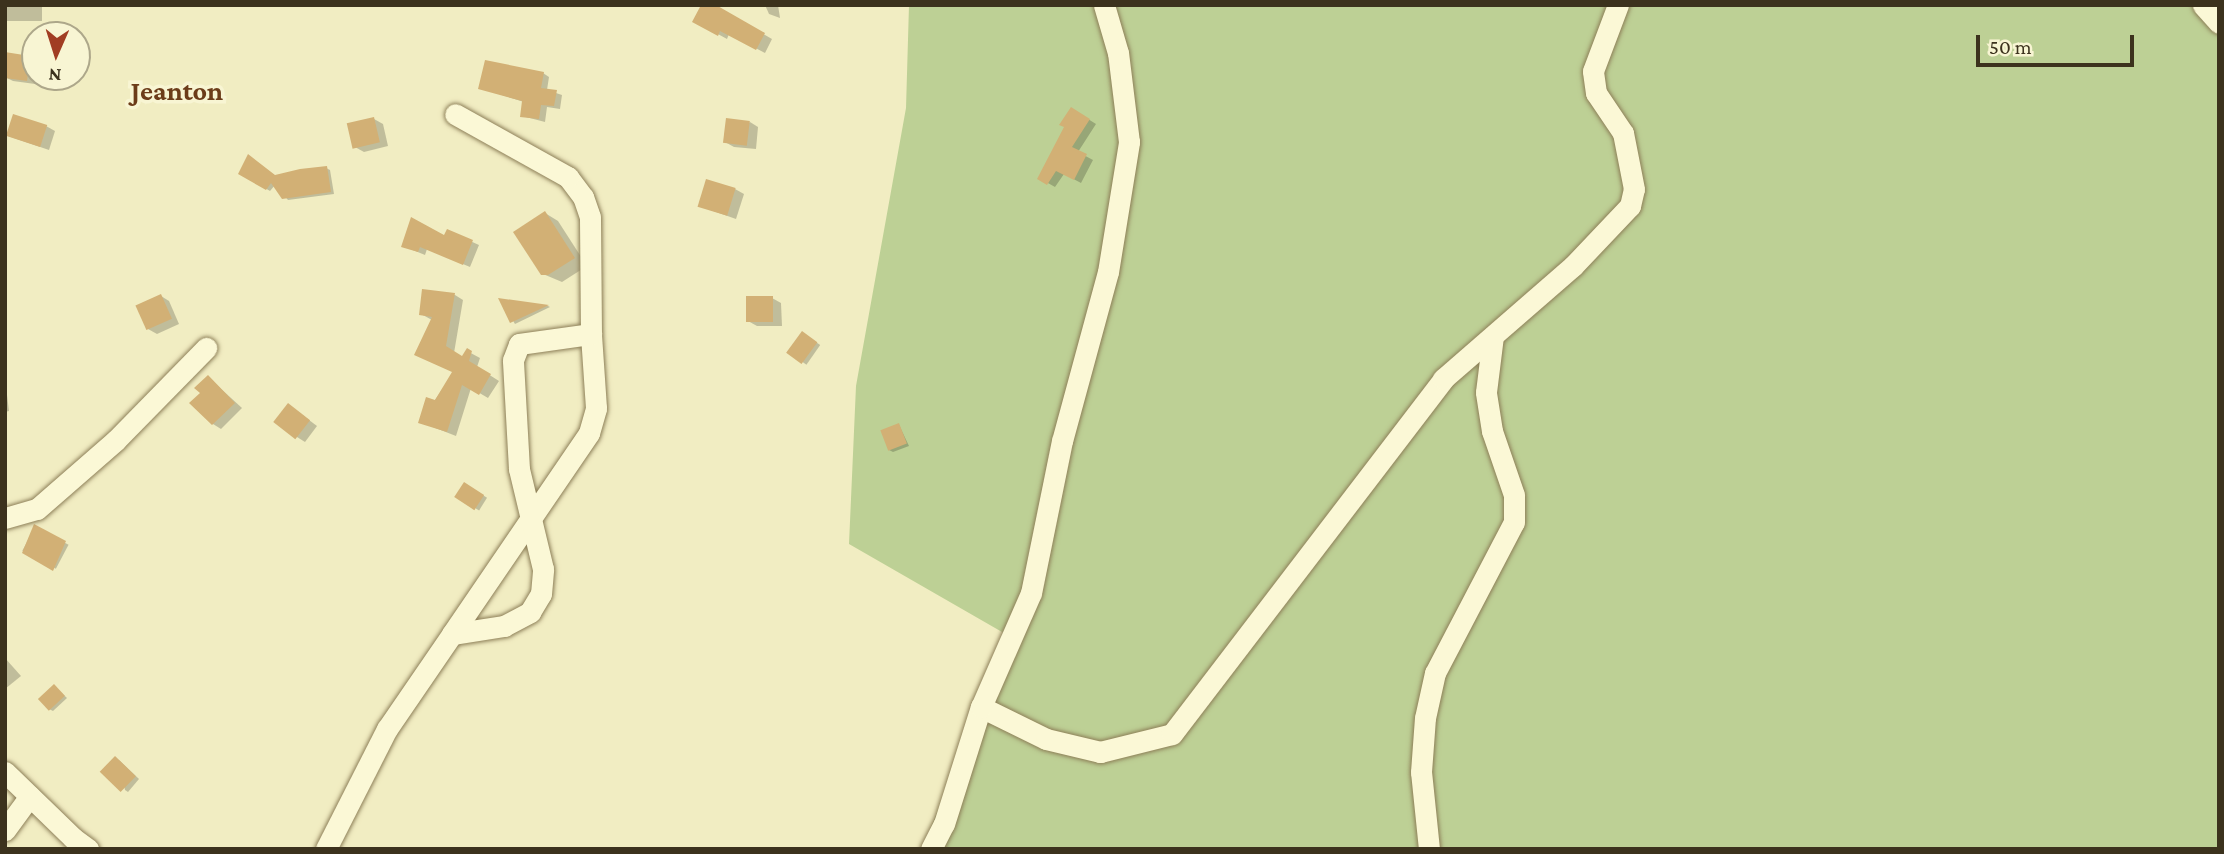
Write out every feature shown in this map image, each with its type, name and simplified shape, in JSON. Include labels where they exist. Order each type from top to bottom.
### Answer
[{"type":"street","points":[[931,849],[944,824],[981,707],[1031,593],[1062,441],[1108,272],[1129,142],[1118,53],[1104,5]]},
{"type":"street","points":[[981,707],[1045,739],[1100,752],[1172,734],[1443,379],[1573,267],[1630,206],[1634,189],[1623,133],[1596,93],[1593,71],[1618,5]]},
{"type":"street","points":[[2203,5],[2219,23]]},
{"type":"street","points":[[326,849],[387,729],[530,521],[589,433],[594,421],[596,408],[591,334],[590,218],[583,197],[568,177],[455,114]]},
{"type":"street","points":[[452,634],[504,626],[530,612],[541,594],[542,569],[519,469],[513,360],[519,344],[591,334]]},
{"type":"street","points":[[1429,849],[1421,772],[1425,718],[1435,673],[1514,522],[1514,495],[1492,431],[1486,392],[1493,336]]},
{"type":"street","points":[[5,518],[37,509],[116,440],[206,348]]},
{"type":"street","points":[[5,772],[88,849]]},
{"type":"street","points":[[5,830],[30,796]]},
{"type":"green space","points":[[909,5],[2219,5],[2219,849],[922,849],[1009,636],[849,544],[856,386],[906,108]]},
{"type":"building","points":[[701,5],[716,5],[765,33],[756,50],[720,31],[718,36],[692,22]]},
{"type":"building","points":[[5,52],[21,55],[21,80],[5,78]]},
{"type":"building","points":[[485,60],[544,72],[541,88],[557,90],[554,106],[541,105],[539,119],[520,117],[522,101],[478,89]]},
{"type":"building","points":[[1071,107],[1090,119],[1072,147],[1087,154],[1074,180],[1056,171],[1047,185],[1037,179],[1064,127],[1059,125]]},
{"type":"building","points":[[13,114],[47,125],[40,147],[6,136]]},
{"type":"building","points":[[374,117],[380,142],[353,149],[347,123]]},
{"type":"building","points":[[726,118],[750,121],[747,146],[723,143]]},
{"type":"building","points":[[248,154],[275,175],[327,166],[331,192],[282,199],[271,183],[266,190],[238,174]]},
{"type":"building","points":[[706,179],[736,188],[727,216],[698,207]]},
{"type":"building","points":[[545,211],[575,258],[548,275],[541,275],[513,232]]},
{"type":"building","points":[[411,217],[444,235],[447,229],[473,240],[463,265],[420,247],[418,252],[401,247]]},
{"type":"building","points":[[422,289],[455,293],[446,346],[462,356],[467,348],[472,351],[469,361],[491,374],[479,395],[462,385],[447,432],[418,423],[426,397],[435,400],[452,372],[414,355],[432,317],[419,315]]},
{"type":"building","points":[[161,294],[172,319],[146,330],[135,305]]},
{"type":"building","points":[[746,296],[773,296],[773,322],[746,322]]},
{"type":"building","points":[[498,298],[549,305],[510,323]]},
{"type":"building","points":[[802,331],[817,342],[802,364],[786,353]]},
{"type":"building","points":[[208,375],[235,403],[212,425],[189,403],[200,393],[194,388]]},
{"type":"building","points":[[288,403],[310,420],[295,439],[273,422]]},
{"type":"building","points":[[899,423],[907,444],[888,451],[880,430]]},
{"type":"building","points":[[464,482],[484,495],[474,510],[454,497]]},
{"type":"building","points":[[34,524],[66,541],[53,571],[22,553]]},
{"type":"building","points":[[54,684],[65,696],[49,711],[38,699]]},
{"type":"building","points":[[115,756],[136,776],[121,792],[100,772]]},
{"type":"district","name":"Jeanton","points":[[177,91]]}]
